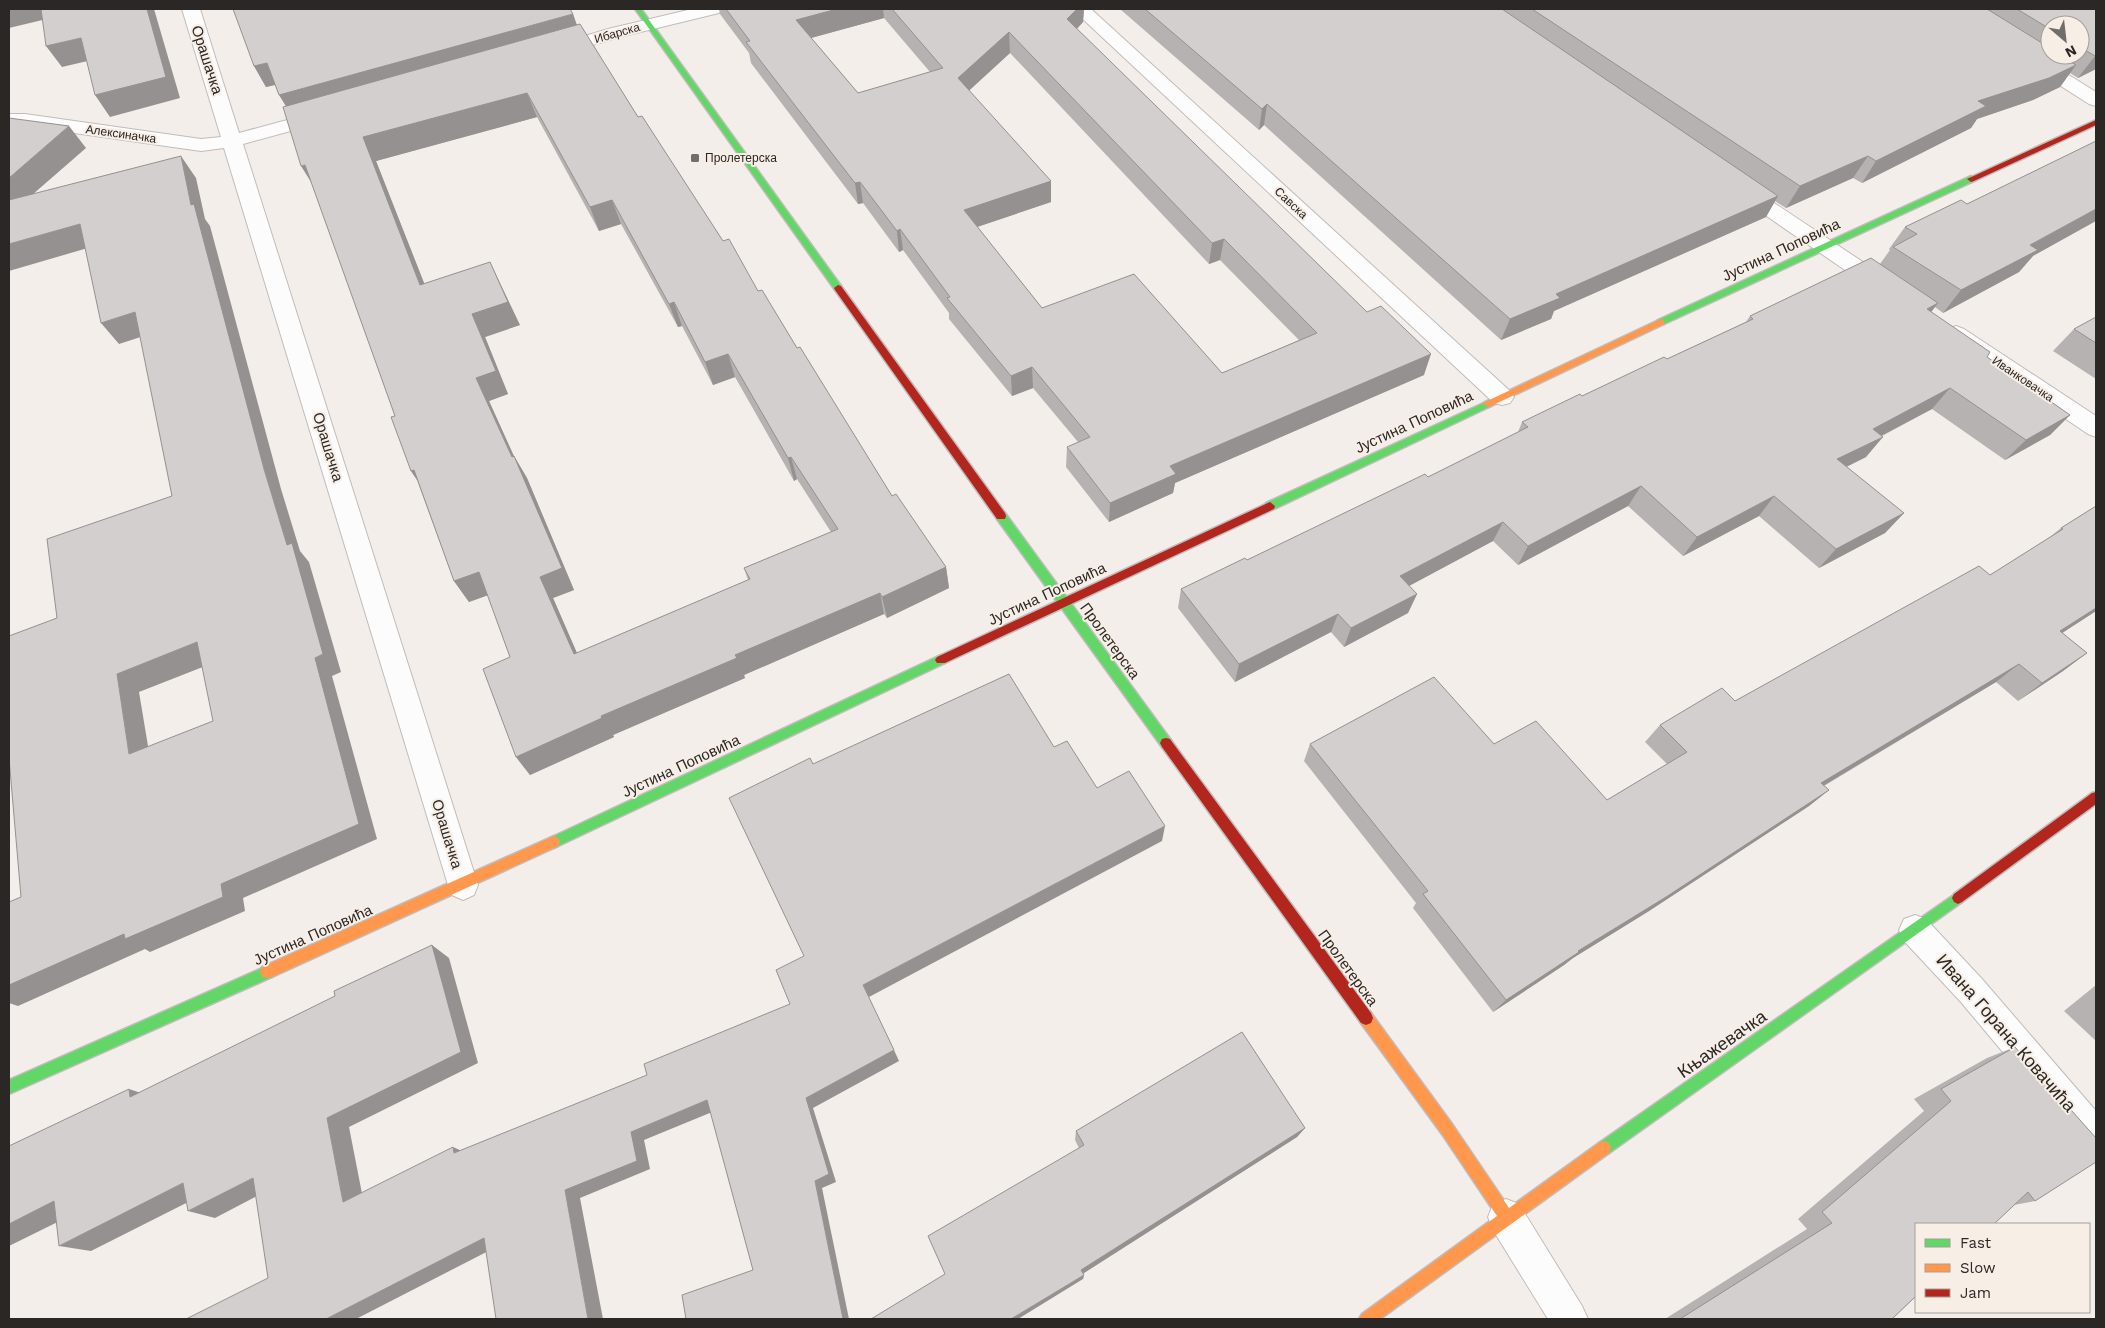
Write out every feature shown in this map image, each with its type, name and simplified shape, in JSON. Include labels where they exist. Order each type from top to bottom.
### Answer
[{"type":"street","name":"Орашачка","points":[[190,9],[233,141],[463,885]]},
{"type":"street","name":"Пролетерска","points":[[638,9],[1063,603],[1447,1129],[1506,1217]]},
{"type":"street","name":"Ибарска","points":[[540,55],[648,24],[713,9]]},
{"type":"street","name":"Савска","points":[[1081,9],[1502,398]]},
{"type":"street","points":[[2016,50],[2096,100]]},
{"type":"street","points":[[233,141],[339,112]]},
{"type":"street","name":"Алексиначка","points":[[9,120],[25,120],[201,145],[233,141]]},
{"type":"street","name":"Јустина Поповића","points":[[9,1087],[463,885],[1824,246],[2096,122]]},
{"type":"street","points":[[1727,180],[1898,296]]},
{"type":"street","name":"Иванковачка","points":[[1940,323],[2096,428]]},
{"type":"street","name":"Књажевачка","points":[[1367,1319],[1449,1261],[1506,1217],[1915,930],[2096,797]]},
{"type":"street","name":"Ивана Горана Ковачића","points":[[1915,930],[1971,990],[2096,1137]]},
{"type":"street","points":[[1506,1217],[1569,1319]]},
{"type":"building","points":[[41,9],[147,9],[166,77],[95,95],[81,38],[46,46]]},
{"type":"building","points":[[233,9],[570,9],[573,14],[279,95],[267,63],[254,66]]},
{"type":"building","points":[[726,9],[837,9],[796,20],[858,93],[943,68],[892,9],[1077,9],[1067,19],[1367,312],[1381,306],[1431,354],[1170,466],[1176,474],[1110,503],[1067,447],[1090,437],[1032,367],[1011,376],[947,298],[950,297],[900,229],[897,231],[860,182],[855,183],[746,42],[750,41]],"holes":[[[1009,32],[1212,243],[1224,239],[1317,333],[1222,373],[1134,274],[1042,308],[964,210],[1051,181],[958,78]]]},
{"type":"building","points":[[1145,9],[1502,9],[1778,196],[1556,294],[1560,298],[1510,319],[1267,104],[1262,109]]},
{"type":"building","points":[[1532,9],[1987,9],[2040,42],[2040,65],[2076,65],[2049,78],[1978,101],[1986,106],[1876,161],[1868,156],[1800,186]]},
{"type":"building","points":[[2017,9],[2096,9],[2096,55],[2090,53],[2090,15],[2040,15],[2040,23]]},
{"type":"building","points":[[580,24],[638,117],[642,116],[723,241],[729,239],[758,291],[762,290],[797,348],[800,347],[892,496],[896,494],[946,567],[882,597],[880,593],[735,655],[737,658],[601,716],[602,718],[516,757],[483,669],[510,657],[479,572],[454,581],[414,470],[411,471],[391,417],[395,416],[305,165],[301,166],[283,107]],"holes":[[[527,93],[590,207],[612,200],[669,304],[674,302],[705,362],[728,354],[788,458],[791,457],[838,529],[744,568],[750,579],[574,654],[540,577],[562,568],[514,456],[512,457],[476,378],[496,371],[472,314],[508,302],[490,262],[420,285],[363,137]]]},
{"type":"building","points":[[9,118],[69,126],[9,178]]},
{"type":"building","points":[[2096,141],[2096,209],[2030,245],[2038,250],[1961,290],[1893,247],[1917,234],[1905,227],[1961,200],[1967,204]]},
{"type":"building","points":[[181,156],[191,205],[194,204],[264,469],[287,545],[292,543],[323,654],[315,658],[359,824],[221,884],[223,897],[125,939],[124,934],[9,985],[9,902],[21,897],[9,758],[9,636],[57,618],[47,539],[172,496],[135,312],[101,323],[80,224],[9,244],[9,200]],"holes":[[[197,642],[213,721],[129,754],[117,674]]]},
{"type":"building","points":[[1871,258],[1938,303],[1927,309],[1990,352],[1987,357],[2070,415],[2026,440],[1950,388],[1873,429],[1883,437],[1837,459],[1904,513],[1836,549],[1774,496],[1697,537],[1641,486],[1528,546],[1503,522],[1400,576],[1417,594],[1351,628],[1338,614],[1239,664],[1181,589],[1245,558],[1247,560],[1425,474],[1428,477],[1528,427],[1522,422],[1580,394],[1582,396],[1664,357],[1667,359],[1753,319],[1750,316]]},
{"type":"building","points":[[2096,317],[2096,343],[2074,329]]},
{"type":"building","points":[[2096,506],[2096,608],[2060,631],[2087,653],[2042,683],[2019,664],[1821,783],[1829,790],[1666,897],[1578,951],[1506,1000],[1423,894],[1428,891],[1310,744],[1434,677],[1494,744],[1536,721],[1607,800],[1687,752],[1660,725],[1722,688],[1735,701],[1979,566],[1990,575]]},
{"type":"building","points":[[1009,674],[1054,747],[1067,741],[1097,788],[1129,771],[1165,826],[863,985],[894,1050],[806,1098],[829,1174],[815,1181],[843,1319],[686,1319],[682,1295],[753,1270],[707,1100],[631,1132],[637,1161],[565,1190],[588,1319],[496,1319],[484,1238],[326,1319],[186,1319],[268,1278],[253,1178],[188,1211],[183,1183],[59,1246],[54,1201],[9,1224],[9,1146],[129,1089],[130,1097],[335,996],[334,991],[432,945],[461,1052],[327,1118],[343,1202],[453,1147],[454,1153],[647,1075],[644,1064],[790,1004],[776,970],[804,956],[729,798],[810,758],[813,764]]},
{"type":"building","points":[[1242,1032],[1305,1128],[1081,1270],[1084,1275],[1011,1319],[871,1319],[945,1274],[928,1236],[1084,1145],[1076,1131]]},
{"type":"building","points":[[2015,1047],[2096,1138],[2096,1162],[2035,1201],[2028,1192],[1995,1223],[1915,1223],[1915,1297],[1892,1319],[1680,1319],[1832,1223],[1822,1212],[1951,1101],[1941,1089]]},
{"type":"traffic: fast","points":[[638,9],[838,288]]},
{"type":"traffic: fast","points":[[1661,322],[1971,179]]},
{"type":"traffic: fast","points":[[1270,506],[1488,404]]},
{"type":"traffic: fast","points":[[1001,516],[1166,743]]},
{"type":"traffic: fast","points":[[554,842],[941,660]]},
{"type":"traffic: fast","points":[[1604,1148],[1958,898]]},
{"type":"traffic: fast","points":[[9,1087],[267,972]]},
{"type":"traffic: slow","points":[[1488,404],[1661,322]]},
{"type":"traffic: slow","points":[[267,972],[554,842]]},
{"type":"traffic: slow","points":[[1366,1018],[1447,1129],[1506,1217]]},
{"type":"traffic: slow","points":[[1367,1319],[1604,1148]]},
{"type":"traffic: jam","points":[[1971,179],[2096,122]]},
{"type":"traffic: jam","points":[[838,288],[1001,516]]},
{"type":"traffic: jam","points":[[941,660],[1270,506]]},
{"type":"traffic: jam","points":[[1166,743],[1366,1018]]},
{"type":"traffic: jam","points":[[1958,898],[2096,797]]},
{"type":"place","name":"Пролетерска","points":[[695,158]]}]
